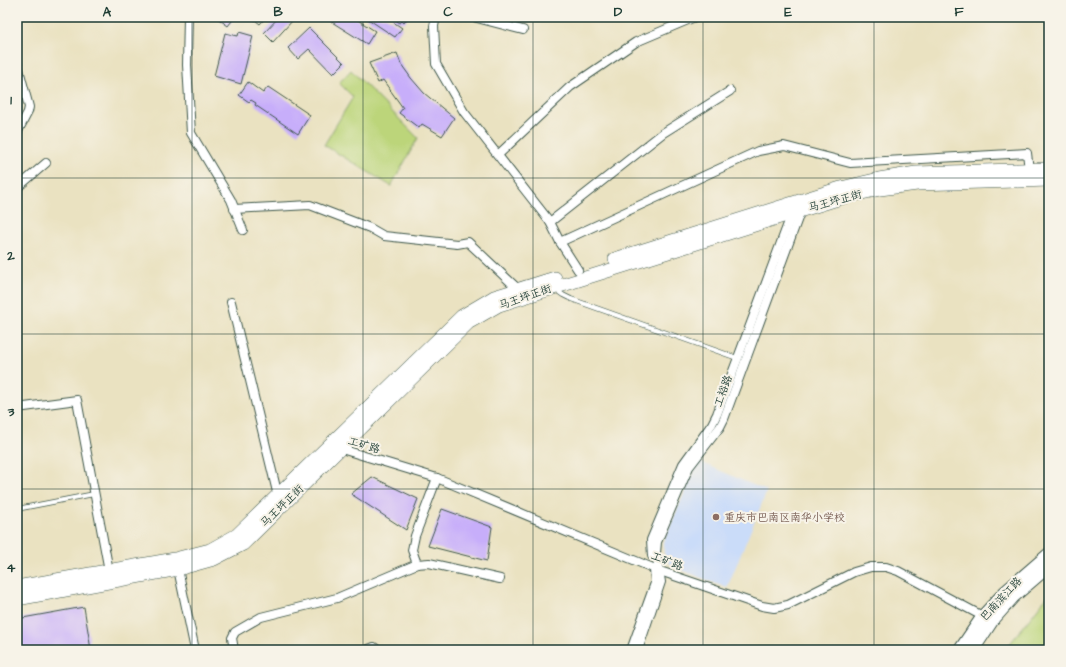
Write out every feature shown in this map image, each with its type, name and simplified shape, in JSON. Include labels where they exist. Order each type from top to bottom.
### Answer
[{"type":"main road","name":"马王坪正街","points":[[17,599],[178,569],[214,559],[243,544],[334,447],[462,316],[494,297],[841,188],[879,179],[916,173],[1049,169]]},
{"type":"main road","name":"马王坪正街","points":[[17,587],[175,559],[210,550],[237,535],[468,323],[499,305],[844,197],[880,189],[909,185],[1049,180]]},
{"type":"main road","name":"巴南滨江路","points":[[973,650],[988,619],[1005,592],[1049,554]]},
{"type":"main road","name":"巴南滨江路","points":[[960,650],[988,619],[1049,566]]},
{"type":"street","points":[[188,17],[187,65],[191,133],[231,200],[243,230]]},
{"type":"street","points":[[436,17],[434,26],[436,64],[464,112],[550,222],[560,242],[578,270]]},
{"type":"street","points":[[473,17],[523,30]]},
{"type":"street","points":[[498,156],[570,87],[636,42],[695,17]]},
{"type":"street","points":[[17,62],[29,107],[17,133]]},
{"type":"street","points":[[550,222],[663,133],[730,91]]},
{"type":"street","points":[[560,242],[758,151],[784,146],[850,163],[1027,153],[1028,170]]},
{"type":"street","points":[[17,188],[46,163]]},
{"type":"street","points":[[234,209],[310,205],[370,228],[384,236],[457,244],[468,242],[518,289]]},
{"type":"street","name":"工裕路","points":[[657,570],[651,549],[651,540],[683,464],[712,424],[737,358],[797,212]]},
{"type":"street","name":"工裕路","points":[[657,570],[657,542],[689,467],[720,427],[724,419],[797,212]]},
{"type":"street","points":[[231,302],[278,496]]},
{"type":"street","points":[[17,408],[77,400],[109,571]]},
{"type":"street","name":"工矿路","points":[[334,447],[437,478],[657,570],[762,606],[774,608],[788,605],[860,570],[870,567],[886,567],[898,571],[988,619]]},
{"type":"street","points":[[417,564],[412,550],[415,536],[437,478]]},
{"type":"street","points":[[234,650],[232,638],[235,632],[262,617],[337,598],[417,564],[429,563],[500,579]]},
{"type":"street","points":[[178,569],[195,650]]},
{"type":"street","points":[[631,650],[655,583],[657,570]]},
{"type":"street","points":[[638,650],[660,587],[661,577],[657,570]]},
{"type":"street","points":[[366,650],[374,647],[378,650]]},
{"type":"lane","points":[[553,288],[571,299],[737,358]]},
{"type":"lane","points":[[17,509],[95,494]]},
{"type":"shaded area","name":"重庆市巴南区南华小学校","points":[[698,461],[767,491],[727,588],[674,567],[666,560],[664,553],[663,543]]},
{"type":"green space","points":[[351,70],[418,138],[391,186],[324,145],[353,97],[339,83]]},
{"type":"green space","points":[[1049,594],[1049,650],[1005,650]]},
{"type":"building","points":[[216,17],[235,17],[228,26]]},
{"type":"building","points":[[251,17],[266,17],[260,24]]},
{"type":"building","points":[[279,17],[289,17],[293,20],[273,42],[264,33]]},
{"type":"building","points":[[329,17],[353,17],[375,31],[367,44],[327,19]]},
{"type":"building","points":[[365,17],[386,17],[402,28],[395,37]]},
{"type":"building","points":[[391,17],[408,17],[404,23],[402,21],[400,23]]},
{"type":"building","points":[[547,17],[557,17],[556,20]]},
{"type":"building","points":[[309,28],[344,63],[333,74],[309,49],[298,59],[288,48]]},
{"type":"building","points":[[239,32],[253,36],[241,84],[214,76],[225,33],[238,36]]},
{"type":"building","points":[[397,53],[401,64],[424,93],[454,118],[442,136],[422,124],[419,128],[399,113],[403,108],[383,80],[378,83],[369,63]]},
{"type":"building","points":[[248,82],[263,93],[268,87],[310,115],[298,134],[255,105],[256,103],[251,100],[249,102],[239,95]]},
{"type":"building","points":[[372,477],[418,499],[406,530],[351,494]]},
{"type":"building","points":[[442,509],[492,527],[487,561],[428,546]]},
{"type":"building","points":[[84,607],[91,650],[17,650],[17,619]]},
{"type":"place","name":"重庆市巴南区南华小学校","points":[[716,517]]}]
